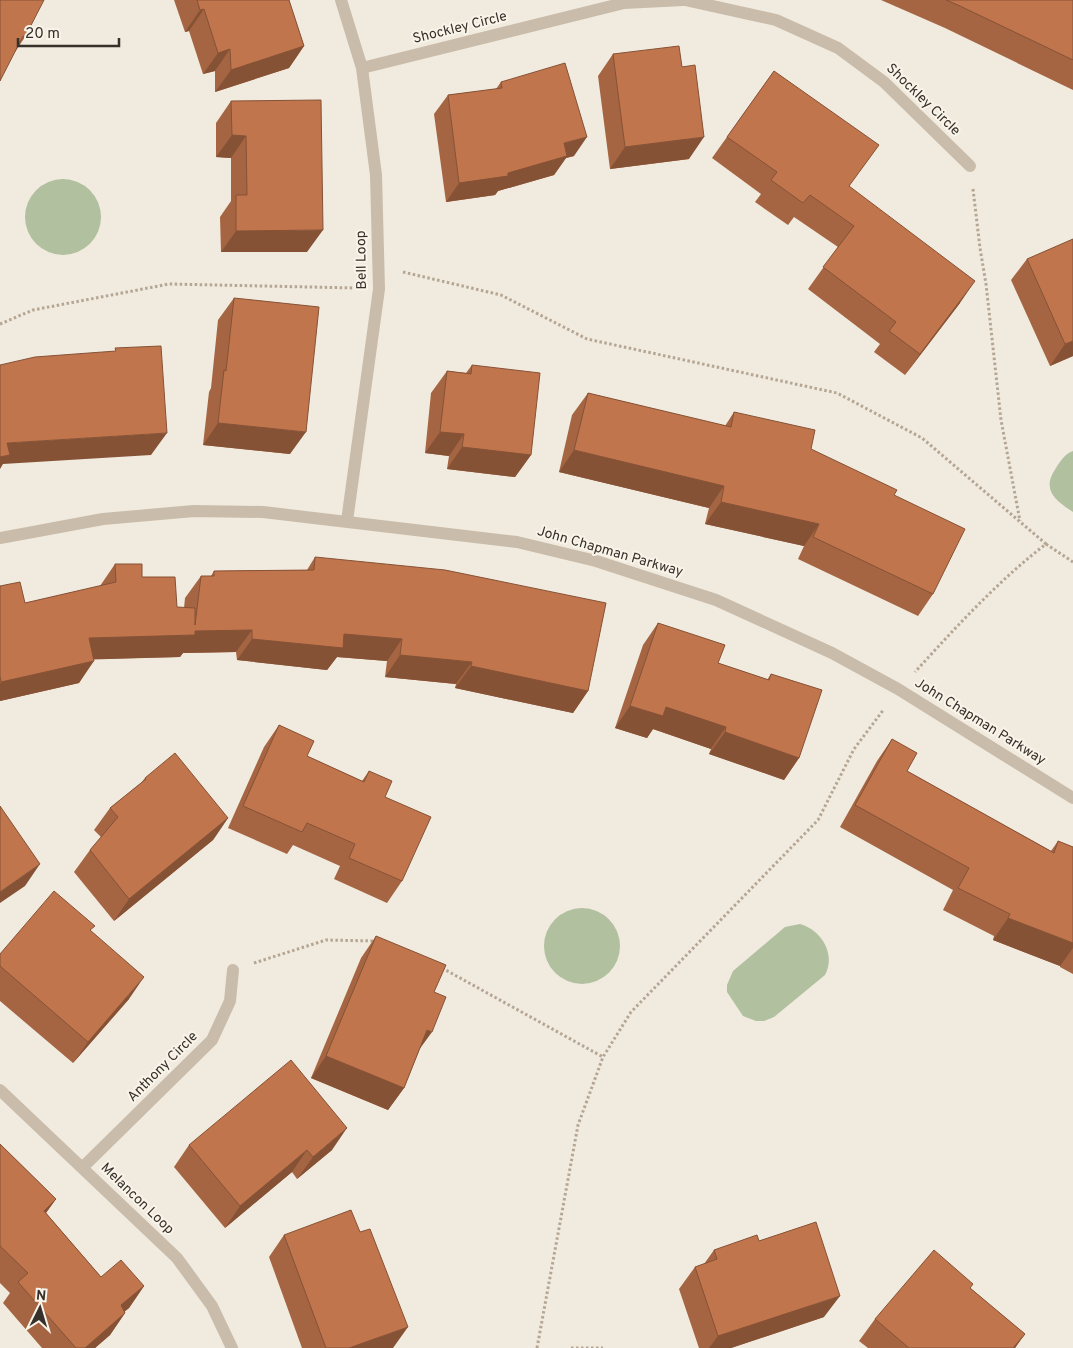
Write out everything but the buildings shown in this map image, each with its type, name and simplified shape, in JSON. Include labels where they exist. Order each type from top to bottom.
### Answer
[{"type":"street","name":"Bell Loop","points":[[341,0],[362,68],[376,175],[379,289],[347,521]]},
{"type":"street","name":"Shockley Circle","points":[[362,68],[624,3],[684,0],[776,20],[838,48],[884,82],[970,166]]},
{"type":"street","name":"John Chapman Parkway","points":[[0,538],[103,519],[194,510],[263,512],[518,542],[596,561],[716,600],[832,653],[898,689],[1073,798]]},
{"type":"street","name":"Anthony Circle","points":[[82,1168],[212,1040],[230,1001],[233,970]]},
{"type":"street","name":"Melancon Loop","points":[[0,1090],[177,1258],[212,1306],[232,1348]]},
{"type":"path","points":[[970,166],[986,284],[1001,420],[1020,521]]},
{"type":"path","points":[[378,268],[417,275],[501,295],[587,339],[837,393],[922,438],[1046,544],[1073,562]]},
{"type":"path","points":[[0,324],[33,310],[169,284],[379,289]]},
{"type":"path","points":[[538,1348],[578,1125],[603,1057],[631,1012],[818,820],[854,749],[898,689],[947,636],[1013,571],[1046,544]]},
{"type":"path","points":[[233,970],[326,940],[379,941]]},
{"type":"path","points":[[436,964],[603,1057]]},
{"type":"path","points":[[572,1348],[603,1348]]},
{"type":"green space","points":[[63,179],[77,182],[90,190],[98,203],[101,217],[98,231],[90,244],[77,252],[63,255],[49,252],[36,244],[28,231],[25,217],[28,203],[36,190],[49,182]]},
{"type":"green space","points":[[1073,451],[1073,512],[1052,494],[1050,482],[1061,460]]},
{"type":"green space","points":[[582,908],[596,911],[609,919],[617,932],[620,946],[617,960],[609,973],[596,981],[582,984],[568,981],[555,973],[547,960],[544,946],[547,932],[555,919],[568,911]]},
{"type":"green space","points":[[800,924],[815,932],[825,944],[829,959],[825,975],[774,1017],[764,1021],[756,1021],[743,1016],[727,992],[727,985],[733,971],[785,927]]}]
